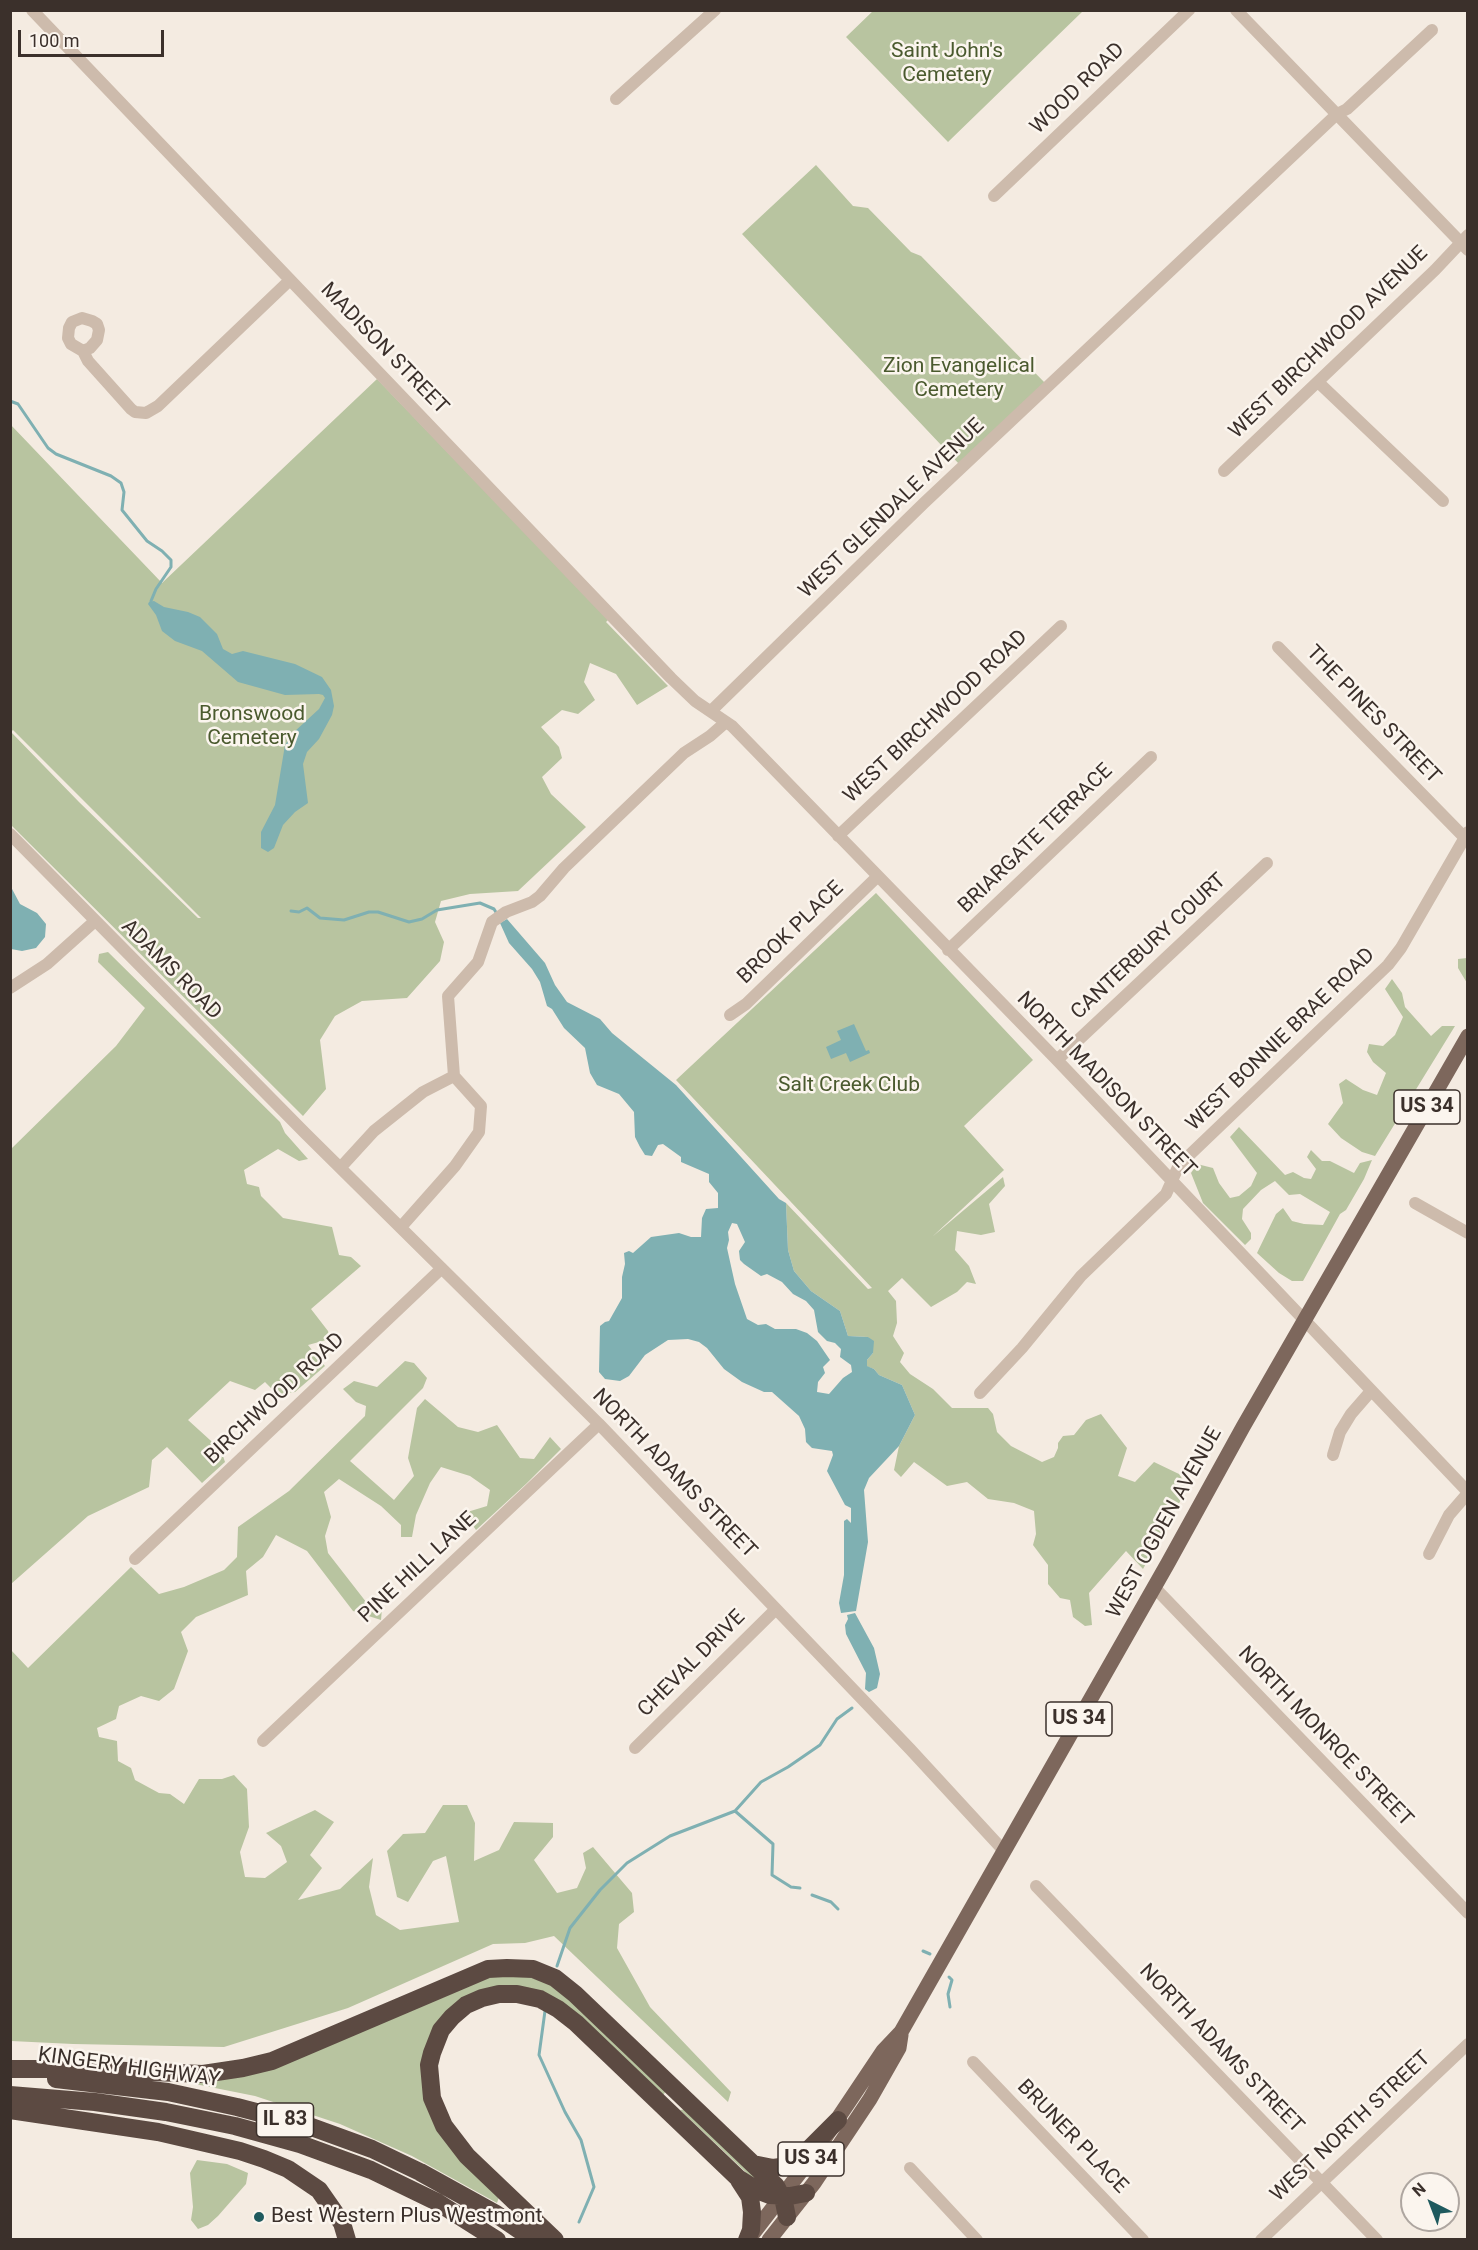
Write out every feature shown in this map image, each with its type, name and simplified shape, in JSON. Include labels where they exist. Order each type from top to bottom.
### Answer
[{"type":"highway","points":[[10,2071],[76,2069],[203,2074],[243,2068],[272,2061],[488,1969],[533,1969],[555,1978],[575,1994],[776,2186],[782,2197],[787,2217]]},
{"type":"highway","points":[[555,2240],[467,2156],[444,2126],[432,2098],[429,2065],[441,2030],[459,2011],[482,1998],[499,1994],[518,1994],[540,1999],[558,2009],[576,2023],[738,2178],[764,2193],[782,2197],[806,2193]]},
{"type":"highway","name":"KINGERY HIGHWAY","points":[[10,2071],[168,2092],[306,2125],[372,2149],[420,2172],[496,2214],[534,2240]]},
{"type":"highway","name":"KINGERY HIGHWAY","points":[[10,2095],[95,2102],[166,2112],[235,2126],[300,2144],[371,2170],[437,2202],[497,2240]]},
{"type":"highway","points":[[10,2110],[158,2132],[240,2151],[264,2159],[288,2169],[319,2190],[342,2223],[347,2240]]},
{"type":"highway","points":[[753,2164],[772,2168],[788,2166],[802,2156],[838,2120]]},
{"type":"highway","points":[[738,2178],[750,2197],[751,2230],[747,2240]]},
{"type":"main road","name":"WEST OGDEN AVENUE","points":[[747,2240],[782,2197],[838,2120],[883,2051],[901,2032],[1467,1036]]},
{"type":"main road","name":"WEST OGDEN AVENUE","points":[[769,2240],[806,2193],[870,2099],[899,2048],[901,2032]]},
{"type":"street","name":"MADISON STREET","points":[[32,10],[671,678],[695,701],[711,711]]},
{"type":"street","points":[[616,99],[716,10]]},
{"type":"street","name":"WOOD ROAD","points":[[994,196],[1189,10]]},
{"type":"street","points":[[1236,10],[1465,242]]},
{"type":"street","name":"WEST GLENDALE AVENUE","points":[[711,711],[924,503],[1337,114],[1347,109],[1432,30]]},
{"type":"street","name":"WEST BIRCHWOOD AVENUE","points":[[1224,471],[1465,242]]},
{"type":"street","points":[[83,351],[88,361],[131,409],[135,412],[146,413],[158,406],[290,280]]},
{"type":"street","points":[[1318,382],[1443,501]]},
{"type":"street","name":"WEST BIRCHWOOD ROAD","points":[[838,836],[1061,626]]},
{"type":"street","name":"THE PINES STREET","points":[[1278,647],[1466,835]]},
{"type":"street","name":"NORTH MADISON STREET","points":[[711,711],[726,722],[1057,1060],[1467,1492]]},
{"type":"street","points":[[401,1227],[455,1166],[479,1132],[481,1106],[454,1076],[448,996],[478,962],[492,922],[506,912],[540,897],[564,868],[684,753],[726,722]]},
{"type":"street","name":"BRIARGATE TERRACE","points":[[948,950],[1151,757]]},
{"type":"street","name":"ADAMS ROAD","points":[[10,834],[305,1133]]},
{"type":"street","name":"WEST BONNIE BRAE ROAD","points":[[980,1394],[1022,1348],[1081,1276],[1166,1194],[1179,1165],[1388,965],[1401,948],[1466,835]]},
{"type":"street","name":"CANTERBURY COURT","points":[[1057,1060],[1267,863]]},
{"type":"street","name":"BROOK PLACE","points":[[730,1015],[746,1004],[877,877]]},
{"type":"street","points":[[10,988],[47,963],[95,921]]},
{"type":"street","points":[[341,1167],[374,1131],[423,1092],[454,1076]]},
{"type":"street","name":"NORTH ADAMS STREET","points":[[305,1133],[599,1424],[1004,1851]]},
{"type":"street","points":[[1415,1203],[1467,1233]]},
{"type":"street","name":"BIRCHWOOD ROAD","points":[[135,1558],[441,1269]]},
{"type":"street","points":[[1334,1455],[1340,1432],[1351,1414],[1371,1391]]},
{"type":"street","name":"PINE HILL LANE","points":[[263,1741],[599,1424]]},
{"type":"street","points":[[1429,1554],[1449,1515],[1467,1492]]},
{"type":"street","name":"NORTH MONROE STREET","points":[[1154,1587],[1467,1913]]},
{"type":"street","name":"CHEVAL DRIVE","points":[[635,1748],[776,1609]]},
{"type":"street","name":"NORTH ADAMS STREET","points":[[1036,1886],[1377,2240]]},
{"type":"street","name":"WEST NORTH STREET","points":[[1261,2240],[1467,2043]]},
{"type":"street","name":"BRUNER PLACE","points":[[973,2062],[1143,2240]]},
{"type":"street","points":[[910,2168],[978,2240]]},
{"type":"green space","name":"Saint John's Cemetery","points":[[874,10],[1083,11],[948,142],[846,37]]},
{"type":"green space","name":"Zion Evangelical Cemetery","points":[[816,165],[853,206],[868,208],[911,252],[921,256],[1045,383],[959,464],[742,234]]},
{"type":"green space","name":"Bronswood Cemetery","points":[[377,379],[609,619],[606,622],[668,686],[637,705],[616,674],[590,663],[584,682],[595,700],[578,714],[562,710],[541,727],[559,747],[562,758],[542,777],[551,794],[586,827],[518,891],[470,894],[441,901],[435,922],[444,942],[440,961],[407,998],[362,1001],[335,1016],[320,1040],[326,1089],[303,1116],[11,825],[10,424],[162,583]],"holes":[[[13,730],[201,918],[198,918],[79,802],[11,732]]]},
{"type":"green space","name":"Salt Creek Club","points":[[876,893],[1033,1060],[964,1126],[1004,1170],[932,1237],[1003,1177],[1005,1186],[989,1204],[995,1232],[981,1235],[957,1231],[955,1250],[969,1266],[976,1284],[967,1282],[957,1292],[931,1307],[902,1278],[888,1291],[896,1301],[897,1323],[893,1336],[904,1353],[900,1362],[910,1374],[933,1389],[952,1408],[988,1408],[993,1414],[997,1432],[1011,1446],[1042,1462],[1054,1457],[1058,1443],[1063,1436],[1074,1435],[1086,1420],[1101,1414],[1127,1448],[1118,1476],[1135,1482],[1154,1462],[1179,1474],[1188,1487],[1143,1569],[1126,1551],[1089,1593],[1092,1625],[1085,1626],[1073,1617],[1070,1600],[1060,1598],[1048,1584],[1048,1565],[1033,1545],[1036,1534],[1034,1511],[1014,1503],[988,1499],[967,1482],[947,1486],[914,1462],[901,1477],[894,1470],[899,1446],[915,1415],[902,1385],[879,1375],[874,1369],[866,1366],[867,1360],[873,1353],[868,1337],[848,1336],[840,1311],[811,1291],[794,1271],[788,1250],[786,1203],[868,1289],[872,1288],[676,1080]]},
{"type":"green space","points":[[108,952],[280,1122],[285,1133],[308,1159],[299,1161],[278,1149],[244,1170],[247,1184],[259,1187],[261,1196],[283,1218],[332,1227],[339,1255],[351,1257],[361,1266],[311,1309],[328,1331],[330,1339],[308,1345],[325,1366],[295,1392],[278,1395],[265,1382],[255,1390],[230,1381],[188,1420],[221,1450],[225,1462],[202,1483],[167,1447],[152,1460],[149,1487],[88,1516],[11,1584],[11,1149],[116,1046],[145,1008],[98,962],[99,954]]},
{"type":"green space","points":[[1468,958],[1467,983],[1458,968],[1458,959]]},
{"type":"green space","points":[[1392,979],[1402,993],[1405,1007],[1431,1036],[1442,1026],[1455,1026],[1375,1156],[1362,1152],[1341,1138],[1328,1124],[1343,1103],[1339,1084],[1346,1079],[1363,1090],[1377,1095],[1386,1073],[1373,1062],[1367,1052],[1369,1044],[1383,1046],[1395,1035],[1403,1017],[1385,989]]},
{"type":"green space","points":[[1239,1127],[1285,1175],[1293,1172],[1311,1179],[1316,1169],[1307,1157],[1311,1150],[1322,1161],[1330,1161],[1354,1173],[1360,1163],[1372,1160],[1364,1179],[1346,1210],[1340,1214],[1303,1281],[1292,1281],[1279,1273],[1257,1253],[1276,1214],[1283,1208],[1292,1221],[1304,1224],[1323,1225],[1330,1212],[1300,1194],[1289,1195],[1275,1181],[1261,1190],[1243,1209],[1242,1219],[1251,1233],[1251,1239],[1245,1245],[1203,1203],[1191,1173],[1197,1164],[1213,1168],[1219,1183],[1230,1198],[1239,1196],[1251,1186],[1257,1173],[1230,1137]]},
{"type":"green space","points":[[405,1361],[414,1363],[427,1378],[423,1388],[350,1461],[394,1500],[414,1476],[408,1458],[417,1408],[425,1399],[458,1427],[478,1432],[497,1425],[520,1458],[534,1459],[550,1437],[561,1449],[476,1530],[464,1513],[487,1506],[490,1490],[470,1476],[441,1467],[430,1483],[416,1515],[412,1537],[401,1537],[401,1525],[381,1506],[339,1479],[324,1492],[331,1517],[325,1536],[328,1553],[370,1607],[375,1601],[382,1608],[381,1620],[353,1611],[307,1551],[276,1535],[263,1557],[246,1571],[248,1595],[196,1617],[181,1632],[188,1651],[174,1689],[159,1701],[141,1696],[119,1706],[116,1719],[97,1728],[99,1737],[117,1741],[118,1761],[131,1768],[135,1780],[159,1793],[170,1794],[184,1804],[199,1779],[222,1779],[234,1775],[247,1789],[249,1827],[240,1852],[245,1877],[265,1878],[287,1862],[281,1846],[266,1833],[315,1810],[334,1822],[310,1855],[322,1868],[298,1900],[340,1889],[373,1858],[369,1887],[376,1915],[400,1930],[459,1922],[446,1856],[433,1861],[408,1902],[397,1897],[387,1851],[403,1834],[425,1833],[443,1805],[467,1805],[475,1823],[474,1861],[499,1850],[514,1822],[553,1823],[553,1837],[534,1860],[557,1893],[577,1888],[586,1868],[583,1853],[593,1847],[632,1893],[634,1912],[619,1924],[617,1948],[650,2007],[731,2092],[728,2102],[554,1936],[525,1943],[493,1944],[348,2008],[224,2047],[11,2041],[11,1650],[28,1668],[131,1567],[159,1594],[184,1587],[224,1570],[237,1557],[238,1527],[289,1491],[365,1416],[366,1406],[356,1402],[343,1389],[354,1381],[377,1387]]},
{"type":"green space","points":[[487,1976],[527,1976],[557,1987],[666,2090],[663,2096],[561,2001],[463,2000],[423,2082],[499,2197],[497,2203],[412,2156],[340,2124],[255,2096],[180,2081],[206,2081]]},
{"type":"green space","points":[[687,2109],[757,2177],[755,2181],[680,2110]]},
{"type":"green space","points":[[197,2160],[227,2164],[248,2173],[246,2184],[218,2216],[208,2225],[198,2229],[191,2220],[193,2207],[190,2173]]},
{"type":"water","points":[[154,601],[164,607],[200,617],[217,634],[223,649],[232,654],[243,651],[295,664],[322,677],[331,690],[334,706],[332,715],[319,739],[307,752],[303,764],[308,803],[295,812],[283,825],[274,848],[268,852],[261,848],[261,832],[275,805],[285,745],[294,732],[319,709],[325,698],[319,694],[285,695],[238,682],[202,651],[175,641],[162,631],[156,615],[148,604]]},
{"type":"water","points":[[11,887],[20,904],[37,913],[46,924],[45,937],[36,948],[22,951],[11,949]]},
{"type":"water","points":[[507,919],[545,963],[555,985],[567,1002],[600,1019],[612,1033],[676,1085],[779,1199],[786,1203],[788,1250],[794,1271],[811,1291],[840,1311],[848,1336],[868,1337],[874,1341],[873,1353],[867,1360],[867,1366],[879,1375],[902,1385],[915,1415],[899,1446],[869,1478],[864,1490],[868,1542],[856,1611],[841,1613],[839,1603],[844,1575],[844,1521],[847,1519],[851,1523],[851,1508],[845,1505],[827,1471],[833,1455],[832,1451],[812,1448],[806,1442],[805,1429],[799,1416],[772,1392],[764,1392],[742,1382],[724,1369],[707,1348],[699,1342],[688,1339],[668,1340],[645,1355],[629,1376],[620,1381],[605,1379],[599,1372],[600,1326],[609,1321],[622,1298],[624,1253],[629,1251],[633,1253],[651,1237],[679,1233],[701,1237],[702,1218],[706,1209],[718,1208],[718,1193],[709,1182],[709,1174],[681,1162],[681,1157],[663,1144],[658,1145],[652,1156],[645,1155],[635,1137],[634,1112],[619,1094],[597,1085],[590,1073],[585,1048],[564,1028],[552,1009],[547,1006],[540,982],[532,969],[509,943],[500,923]],"holes":[[[732,1223],[737,1224],[745,1242],[739,1251],[740,1260],[761,1276],[767,1274],[782,1282],[793,1294],[806,1301],[814,1310],[818,1332],[827,1341],[835,1343],[841,1349],[840,1357],[851,1365],[852,1372],[843,1378],[829,1394],[817,1392],[818,1382],[825,1373],[823,1367],[830,1360],[817,1341],[807,1333],[796,1329],[775,1329],[766,1324],[758,1325],[747,1319],[735,1284],[727,1248],[728,1232]]]},
{"type":"water","points":[[854,1024],[866,1051],[869,1050],[870,1053],[850,1062],[846,1053],[831,1059],[826,1047],[841,1040],[837,1031]]},
{"type":"water","points":[[855,1613],[874,1648],[880,1674],[877,1688],[869,1692],[865,1689],[866,1673],[846,1634],[847,1615]]},
{"type":"waterway","points":[[10,401],[18,404],[48,448],[56,454],[111,476],[121,483],[124,492],[122,510],[147,541],[171,560],[171,567],[151,601]]},
{"type":"waterway","points":[[291,911],[299,912],[307,908],[320,918],[344,920],[369,912],[378,912],[409,922],[422,919],[437,910],[480,903],[494,909],[497,914]]},
{"type":"waterway","points":[[557,1966],[570,1928],[600,1890],[627,1863],[670,1836],[735,1811],[761,1782],[820,1745],[837,1719],[852,1708]]},
{"type":"waterway","points":[[735,1811],[773,1844],[772,1875],[791,1887],[800,1888]]},
{"type":"waterway","points":[[812,1895],[831,1902],[838,1909]]},
{"type":"waterway","points":[[923,1951],[930,1954]]},
{"type":"waterway","points":[[949,1977],[952,1980],[948,1994],[950,2007]]},
{"type":"waterway","points":[[545,2011],[539,2055],[565,2112],[581,2140],[594,2187],[579,2222]]},
{"type":"place","name":"Best Western Plus Westmont","points":[[259,2217]]}]
